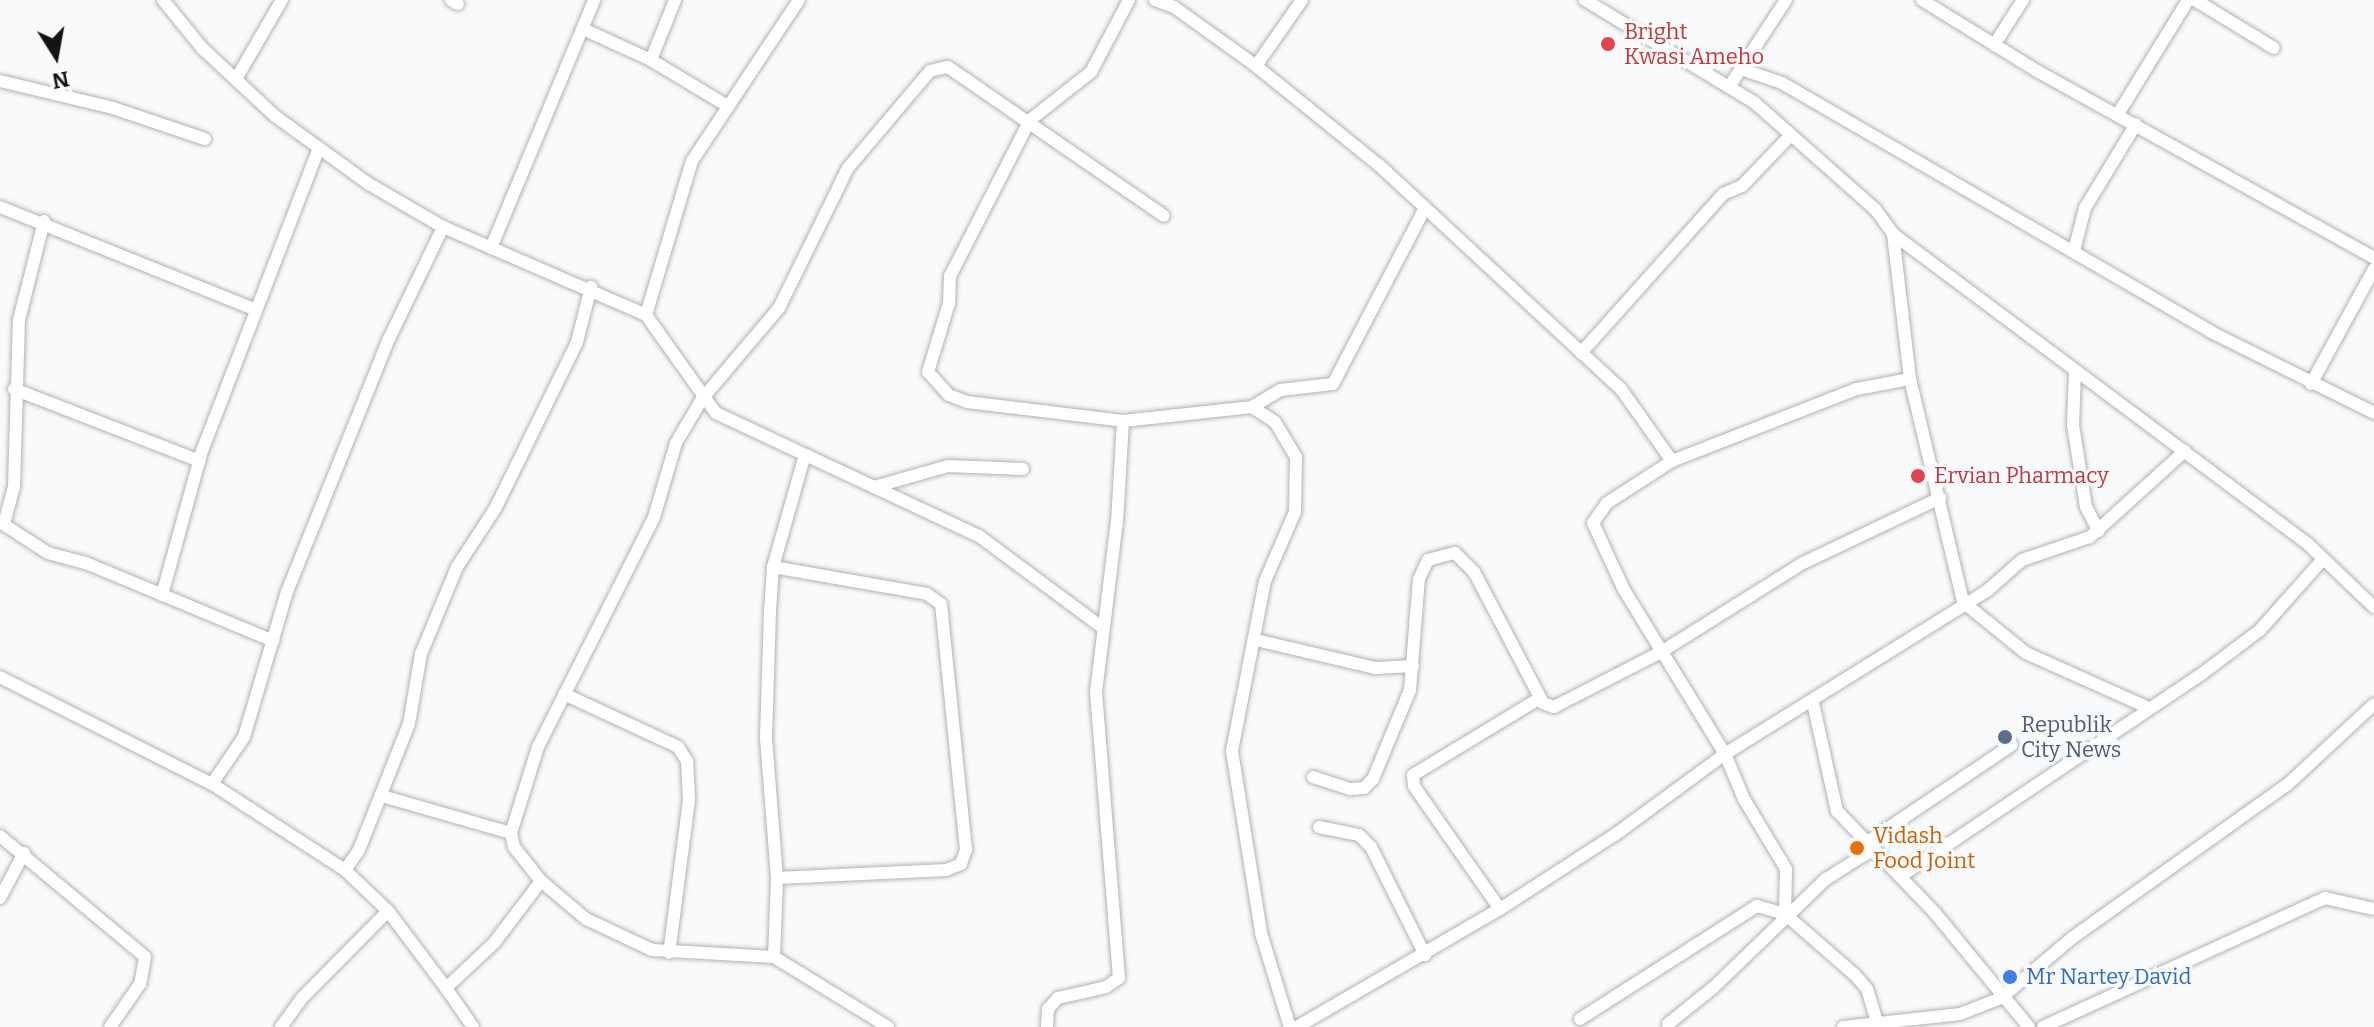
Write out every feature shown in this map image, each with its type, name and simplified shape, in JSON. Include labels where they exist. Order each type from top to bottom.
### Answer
[{"type":"street","points":[[163,0],[202,48],[318,150],[443,227],[591,287],[646,315],[678,354],[702,399],[716,413],[979,536],[1100,626]]},
{"type":"street","points":[[236,79],[282,0]]},
{"type":"street","points":[[491,248],[594,0]]},
{"type":"street","points":[[651,60],[675,0]]},
{"type":"street","points":[[646,315],[692,161],[726,105],[799,0]]},
{"type":"street","points":[[1129,0],[1091,72],[1030,120],[950,276],[949,303],[928,372],[949,395],[967,402],[1123,421],[1252,407],[1280,390],[1333,384],[1425,208]]},
{"type":"street","points":[[1155,0],[1176,4],[1256,66],[1425,208],[1637,407],[1672,461]]},
{"type":"street","points":[[1256,66],[1302,0]]},
{"type":"street","points":[[1585,0],[1729,87],[1875,209],[1893,234],[2185,451],[2323,559],[2374,607]]},
{"type":"street","points":[[1729,87],[1786,0]]},
{"type":"street","points":[[1922,0],[1994,45],[2374,258]]},
{"type":"street","points":[[1994,45],[2023,0]]},
{"type":"street","points":[[2118,114],[2188,0]]},
{"type":"street","points":[[2195,0],[2274,48]]},
{"type":"street","points":[[583,29],[651,60],[726,105]]},
{"type":"street","points":[[888,1027],[774,957],[669,953],[586,919],[522,861],[511,833],[538,747],[643,540],[676,443],[702,399],[779,308],[848,168],[930,71],[948,67],[1030,120],[1164,216]]},
{"type":"street","points":[[1741,69],[1782,83],[1877,142],[2311,384],[2374,413]]},
{"type":"street","points":[[0,81],[113,108],[205,139]]},
{"type":"street","points":[[2074,251],[2085,208],[2136,124]]},
{"type":"street","points":[[1581,353],[1723,194],[1742,186],[1789,137]]},
{"type":"street","points":[[162,595],[200,461],[254,309],[318,150]]},
{"type":"street","points":[[0,207],[44,221],[254,309]]},
{"type":"street","points":[[44,221],[19,320],[14,389],[14,487],[2,523],[48,553],[162,595],[273,641]]},
{"type":"street","points":[[212,784],[244,737],[287,592],[388,341],[443,227]]},
{"type":"street","points":[[1893,234],[1910,379],[1963,602],[2026,653],[2149,708]]},
{"type":"street","points":[[2311,384],[2374,269]]},
{"type":"street","points":[[345,870],[382,796],[409,724],[421,654],[457,567],[495,509],[577,342],[591,287]]},
{"type":"street","points":[[2075,371],[2070,395],[2073,425],[2086,507],[2099,531]]},
{"type":"street","points":[[1785,914],[1786,869],[1725,754],[1661,652],[1593,523],[1607,503],[1672,461],[1680,462],[1857,389],[1910,379]]},
{"type":"street","points":[[14,389],[200,461]]},
{"type":"street","points":[[1252,407],[1275,422],[1296,457],[1298,477],[1290,533],[1265,581],[1256,640],[1232,751],[1261,933],[1290,1027]]},
{"type":"street","points":[[1047,1027],[1048,1009],[1058,998],[1106,987],[1119,978],[1096,692],[1100,626],[1111,574],[1123,421]]},
{"type":"street","points":[[1297,1027],[1500,909],[1616,834],[1725,754],[1813,703],[1963,602],[2000,582],[2022,560],[2099,531],[2185,451]]},
{"type":"street","points":[[774,957],[777,878],[766,738],[773,567],[805,455]]},
{"type":"street","points":[[874,487],[948,466],[1023,469]]},
{"type":"street","points":[[1313,777],[1351,789],[1364,788],[1373,779],[1401,720],[1413,666],[1419,579],[1428,560],[1455,553],[1474,572],[1540,698],[1554,707],[1661,652],[1803,563],[1940,498]]},
{"type":"street","points":[[1901,876],[2260,630],[2323,559]]},
{"type":"street","points":[[773,567],[927,594],[941,604],[966,850],[961,864],[946,870],[777,878]]},
{"type":"street","points":[[1256,640],[1375,668],[1413,666]]},
{"type":"street","points":[[0,677],[212,784],[345,870],[388,911],[473,1027]]},
{"type":"street","points":[[564,694],[678,747],[687,761],[688,813],[669,953]]},
{"type":"street","points":[[1500,909],[1414,786],[1413,775],[1540,698]]},
{"type":"street","points":[[1813,703],[1829,789],[1849,827],[1872,844],[1901,876],[2001,998],[2029,1027]]},
{"type":"street","points":[[1843,1027],[1960,1014],[2001,998],[2072,938],[2288,784],[2374,704]]},
{"type":"street","points":[[1668,1024],[1714,987],[1785,914],[1826,879],[2012,745]]},
{"type":"street","points":[[382,796],[511,833]]},
{"type":"street","points":[[1319,827],[1359,835],[1371,847],[1425,955]]},
{"type":"street","points":[[0,836],[145,957],[140,984],[110,1027]]},
{"type":"street","points":[[0,898],[24,853]]},
{"type":"street","points":[[446,988],[494,943],[541,881]]},
{"type":"street","points":[[2043,1027],[2325,898],[2374,909]]},
{"type":"street","points":[[1580,1019],[1741,913],[1757,906],[1785,914],[1855,975],[1867,989],[1878,1024]]},
{"type":"street","points":[[281,1027],[302,998],[388,911]]},
{"type":"place","name":"Bright Kwasi Ameho","points":[[1608,44]]},
{"type":"place","name":"Ervian Pharmacy","points":[[1918,476]]},
{"type":"place","name":"Republik City News","points":[[2005,737]]},
{"type":"place","name":"Vidash Food Joint","points":[[1857,848]]},
{"type":"place","name":"Mr Nartey David","points":[[2010,977]]}]
